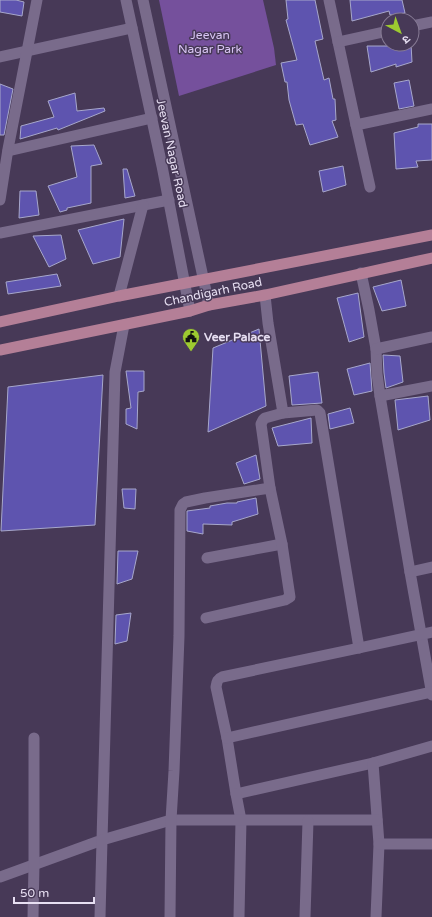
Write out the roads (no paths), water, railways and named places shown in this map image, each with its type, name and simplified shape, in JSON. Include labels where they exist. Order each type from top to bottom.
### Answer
[{"type":"main road","name":"Chandigarh Road","points":[[0,322],[119,296],[432,236]]},
{"type":"main road","name":"Chandigarh Road","points":[[0,350],[190,311],[209,305],[265,295],[432,258]]},
{"type":"street","points":[[0,200],[37,0]]},
{"type":"street","name":"Jeevan Nagar Road","points":[[126,0],[169,200],[190,311]]},
{"type":"street","name":"Jeevan Nagar Road","points":[[143,0],[209,305]]},
{"type":"street","points":[[329,0],[370,187]]},
{"type":"street","points":[[420,24],[432,22]]},
{"type":"street","points":[[0,58],[28,50],[132,28]]},
{"type":"street","points":[[338,42],[380,33]]},
{"type":"street","points":[[356,125],[432,108]]},
{"type":"street","points":[[8,152],[152,118]]},
{"type":"street","points":[[0,233],[169,200]]},
{"type":"street","points":[[119,296],[143,205]]},
{"type":"street","points":[[227,738],[432,694],[426,633],[410,572],[380,396],[376,349],[361,273]]},
{"type":"street","points":[[265,295],[283,413]]},
{"type":"street","points":[[100,917],[115,372],[124,325]]},
{"type":"street","points":[[376,349],[432,337]]},
{"type":"street","points":[[380,396],[432,386]]},
{"type":"street","points":[[206,618],[289,599],[290,596],[282,544],[270,488],[261,424],[265,418],[283,413],[317,410],[320,413],[359,648]]},
{"type":"street","points":[[170,917],[170,820],[174,771],[179,636],[180,510],[182,504],[186,502],[270,488]]},
{"type":"street","points":[[207,558],[282,544]]},
{"type":"street","points":[[410,572],[432,567]]},
{"type":"street","points":[[239,917],[240,820],[227,738],[216,687],[217,680],[426,633]]},
{"type":"street","points":[[33,917],[34,738]]},
{"type":"street","points":[[236,794],[373,763],[432,746]]},
{"type":"street","points":[[373,763],[379,844],[376,917]]},
{"type":"street","points":[[0,877],[102,840],[170,820],[377,820]]},
{"type":"street","points":[[305,917],[308,821]]},
{"type":"street","points":[[379,844],[432,844]]},
{"type":"place","name":"Veer Palace","points":[[191,352]]},
{"type":"park label","name":"Jeevan Nagar Park","points":[[210,42]]}]
